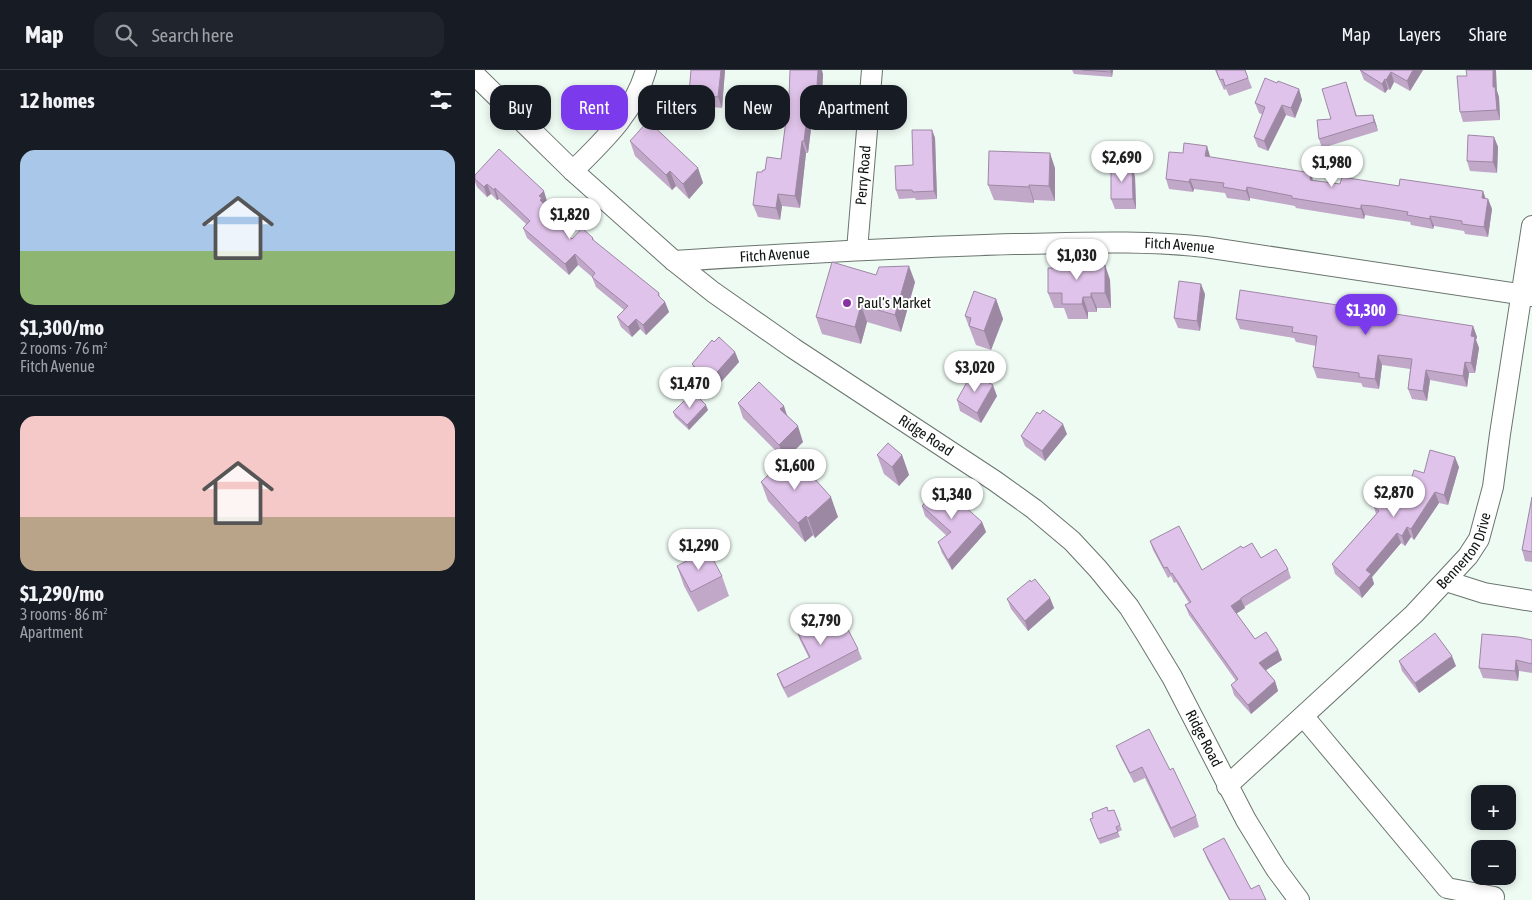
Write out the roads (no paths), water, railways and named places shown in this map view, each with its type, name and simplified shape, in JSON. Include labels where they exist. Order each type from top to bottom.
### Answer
[{"type":"street","points":[[573,171],[618,125],[640,90],[646,70]]},
{"type":"street","name":"Perry Road","points":[[857,250],[872,70]]},
{"type":"street","name":"Ridge Road","points":[[475,75],[573,171],[674,261],[713,292],[793,348],[995,481],[1034,509],[1072,541],[1129,607],[1142,627],[1172,677],[1227,786],[1276,869],[1299,900]]},
{"type":"street","name":"Bennerton Drive","points":[[1227,786],[1414,614],[1468,556],[1479,539],[1493,487],[1500,434],[1526,295],[1532,226]]},
{"type":"street","name":"Fitch Avenue","points":[[674,261],[857,250],[998,245],[1165,243],[1205,247],[1526,295]]},
{"type":"street","points":[[1446,581],[1484,594],[1532,601]]},
{"type":"street","points":[[1304,716],[1447,888],[1494,897]]},
{"type":"place","name":"Paul’s Market","points":[[847,303]]}]
